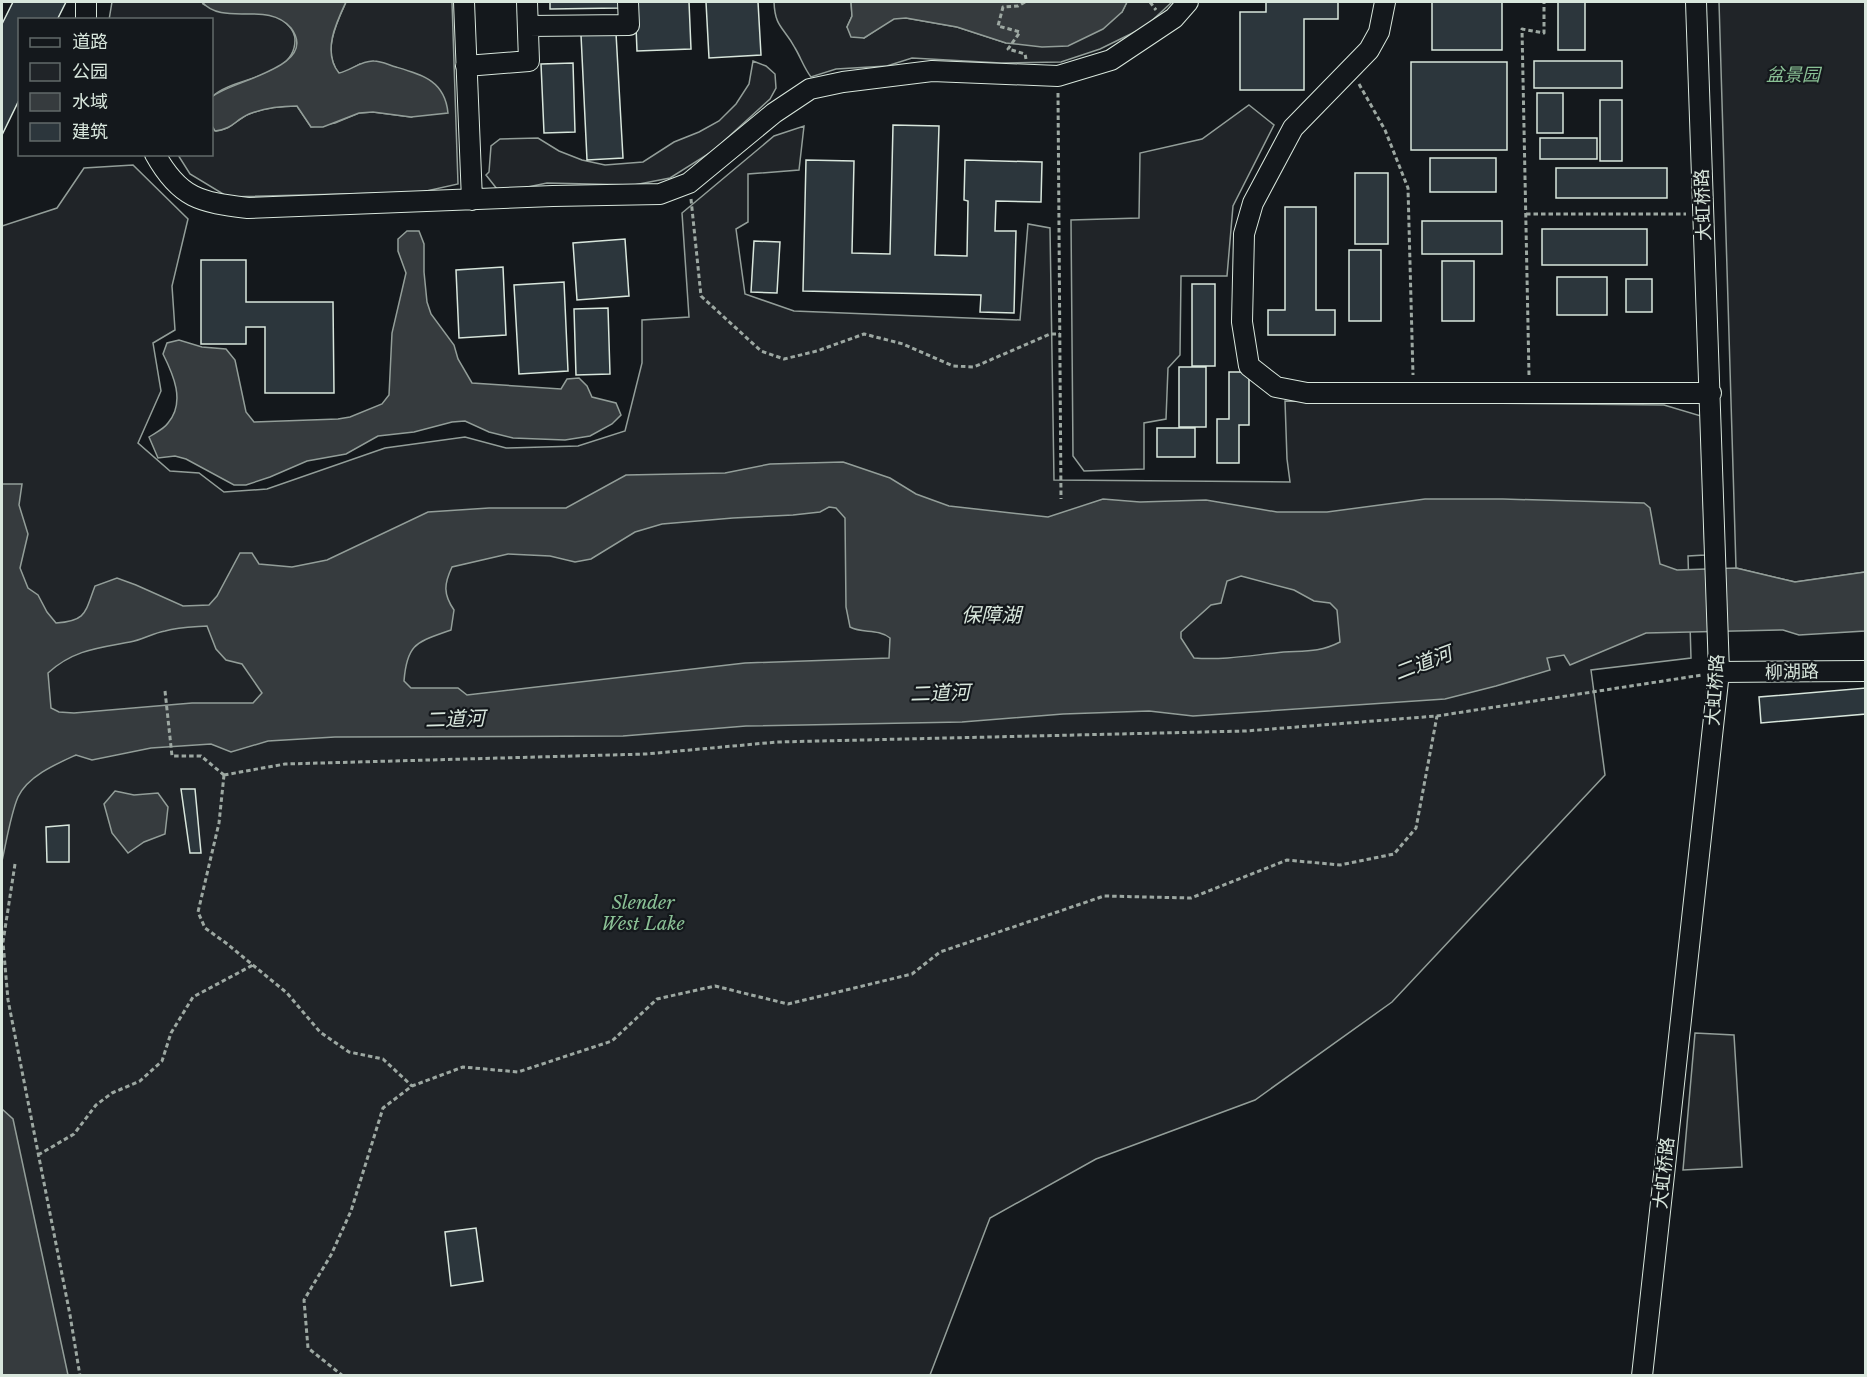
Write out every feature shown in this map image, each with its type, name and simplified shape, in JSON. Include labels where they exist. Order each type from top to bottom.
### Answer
[{"type":"street","points":[[86,2],[86,18]]},
{"type":"street","points":[[464,2],[472,200]]},
{"type":"street","points":[[466,66],[529,61],[526,2]]},
{"type":"street","points":[[528,26],[629,25],[628,2]]},
{"type":"street","points":[[156,156],[177,185],[193,197],[217,204],[248,208],[660,194],[689,183],[774,113],[810,90],[843,82],[932,71],[1058,76],[1111,60],[1174,18],[1188,2]]},
{"type":"street","points":[[1385,2],[1380,32],[1369,50],[1293,128],[1253,203],[1244,234],[1242,322],[1249,366],[1276,387],[1307,393],[1711,393]]},
{"type":"street","name":"大虹桥路","points":[[1642,1376],[1719,672],[1717,556],[1696,2]]},
{"type":"street","name":"柳湖路","points":[[1719,672],[1866,670]]},
{"type":"path","points":[[1008,49],[1020,32],[998,26],[1003,7],[1018,6],[1025,2]]},
{"type":"path","points":[[1529,393],[1522,29],[1544,33],[1544,2]]},
{"type":"path","points":[[1351,69],[1385,130],[1408,188],[1413,393]]},
{"type":"path","points":[[1058,76],[1061,499]]},
{"type":"path","points":[[689,183],[701,296],[761,351],[784,358],[817,351],[864,334],[903,344],[953,366],[974,367],[1050,334],[1060,334]]},
{"type":"path","points":[[1526,214],[1704,214]]},
{"type":"path","points":[[165,691],[172,756],[201,756],[224,775],[285,764],[646,754],[777,742],[1246,731],[1437,716],[1719,672]]},
{"type":"path","points":[[343,1376],[308,1348],[304,1300],[331,1256],[351,1211],[383,1108],[412,1086],[463,1067],[518,1072],[612,1041],[657,999],[715,986],[788,1004],[912,974],[940,952],[1104,896],[1191,898],[1287,860],[1340,865],[1394,854],[1416,828],[1437,716]]},
{"type":"path","points":[[224,775],[219,823],[198,912],[205,928],[287,993],[320,1032],[349,1052],[383,1059],[412,1086]]},
{"type":"path","points":[[15,864],[3,942],[8,1000],[80,1376]]},
{"type":"path","points":[[2,913],[8,914]]},
{"type":"path","points":[[38,1155],[74,1134],[96,1106],[112,1093],[140,1081],[162,1060],[171,1033],[193,997],[253,965]]},
{"type":"green space","points":[[112,2],[202,2],[225,12],[276,16],[289,26],[295,40],[292,53],[274,70],[222,90],[213,96],[213,18],[109,18]]},
{"type":"green space","points":[[346,2],[452,2],[458,184],[422,192],[228,197],[190,174],[179,156],[213,156],[213,127],[216,131],[222,130],[244,116],[261,110],[297,106],[311,127],[335,123],[359,113],[373,112],[411,117],[360,64],[339,74],[334,65],[331,47],[338,19]]},
{"type":"green space","points":[[774,2],[851,2],[852,16],[847,27],[864,38],[894,18],[906,18],[957,27],[1006,43],[1122,12],[1127,2],[1172,2],[1145,27],[1100,49],[1061,62],[1001,63],[912,58],[887,66],[836,69],[811,77],[778,22]]},
{"type":"green space","name":"盆景园","points":[[1719,2],[1865,2],[1865,572],[1795,582],[1736,568]]},
{"type":"green space","points":[[753,61],[766,66],[775,74],[776,88],[770,99],[713,151],[670,178],[634,185],[547,183],[523,188],[497,189],[486,175],[489,172],[491,146],[500,139],[538,138],[559,151],[582,160],[605,165],[643,162],[674,142],[719,121],[736,104],[749,84]]},
{"type":"green space","points":[[1249,105],[1274,125],[1233,206],[1227,276],[1181,276],[1180,355],[1168,368],[1166,419],[1144,423],[1144,469],[1084,471],[1073,456],[1071,220],[1139,218],[1140,153],[1202,139]]},
{"type":"green space","name":"Slender West Lake","points":[[804,126],[799,170],[748,174],[748,222],[736,229],[745,294],[794,311],[1020,320],[1028,224],[1050,228],[1054,480],[1290,482],[1285,401],[1664,405],[1701,416],[1705,555],[1688,556],[1691,658],[1591,670],[1605,775],[1392,1002],[1255,1100],[1096,1159],[990,1218],[930,1375],[2,1375],[2,226],[57,208],[84,168],[133,165],[188,219],[172,286],[175,330],[153,343],[161,391],[138,443],[170,471],[199,473],[224,492],[267,489],[385,448],[465,437],[506,448],[578,446],[625,431],[642,363],[642,320],[689,317],[682,213],[774,136]]},
{"type":"shaded area","points":[[1695,1033],[1734,1035],[1742,1167],[1683,1170]]},
{"type":"water","points":[[202,2],[346,2],[335,28],[331,47],[334,65],[339,73],[365,62],[374,61],[415,73],[437,86],[446,102],[448,113],[411,117],[373,112],[359,113],[323,127],[311,127],[297,106],[285,106],[255,112],[244,116],[226,128],[215,131],[213,128],[213,96],[269,72],[283,63],[294,53],[297,42],[291,28],[281,20],[258,14],[222,13]]},
{"type":"water","points":[[851,2],[1127,2],[1122,12],[1103,29],[1068,46],[1042,47],[1006,43],[957,27],[906,18],[894,19],[864,38],[851,37],[847,27],[852,16]]},
{"type":"water","points":[[407,231],[419,231],[424,244],[427,302],[431,314],[454,345],[458,359],[472,383],[561,389],[567,379],[579,378],[587,386],[592,397],[616,403],[621,415],[612,424],[590,436],[565,440],[513,438],[489,432],[465,421],[452,422],[414,432],[378,436],[346,454],[307,461],[246,485],[234,485],[186,459],[175,456],[158,458],[149,437],[168,423],[173,415],[177,397],[174,379],[163,354],[167,343],[179,340],[202,347],[226,349],[235,360],[246,412],[254,422],[338,419],[350,417],[382,404],[389,395],[392,333],[406,273],[398,251],[398,239]]},
{"type":"water","name":"保障湖","points":[[843,462],[890,478],[916,494],[949,506],[1048,517],[1103,499],[1140,502],[1206,500],[1277,512],[1327,512],[1425,499],[1644,503],[1650,508],[1660,564],[1677,570],[1736,568],[1795,582],[1865,572],[1865,631],[1799,635],[1783,630],[1646,633],[1570,665],[1564,655],[1547,658],[1550,670],[1445,699],[1193,716],[1149,711],[1063,714],[962,722],[746,726],[623,736],[335,737],[268,741],[231,752],[211,744],[151,748],[92,760],[76,755],[43,771],[28,783],[18,797],[2,861],[2,484],[22,484],[19,505],[28,534],[20,568],[28,588],[38,595],[56,623],[79,617],[86,609],[95,586],[117,578],[183,606],[209,605],[217,596],[240,553],[252,553],[259,564],[292,567],[327,560],[428,512],[489,508],[566,508],[626,475],[725,473],[770,464]],"holes":[[[829,507],[836,508],[845,518],[846,607],[850,627],[880,633],[890,638],[889,658],[745,663],[467,695],[458,688],[411,688],[404,681],[408,658],[416,645],[451,630],[454,610],[446,589],[452,567],[508,554],[550,556],[575,562],[591,559],[635,532],[662,524],[793,515],[820,512]],[[1241,576],[1294,590],[1314,601],[1330,603],[1337,610],[1340,642],[1308,651],[1225,658],[1194,658],[1181,638],[1181,632],[1211,605],[1221,603],[1227,581]],[[207,626],[216,649],[226,660],[242,664],[262,693],[253,703],[192,703],[74,713],[59,712],[51,708],[48,673],[57,665],[86,651],[181,628]]]},
{"type":"water","points":[[115,791],[134,795],[158,793],[168,807],[165,834],[144,842],[128,853],[112,833],[104,804]]},
{"type":"water","points":[[2,1109],[13,1119],[68,1375],[2,1375]]},
{"type":"building","points":[[13,2],[66,2],[58,18],[18,18],[18,102],[2,135],[2,24]]},
{"type":"building","points":[[550,2],[619,2],[619,8],[550,9]]},
{"type":"building","points":[[635,2],[689,2],[691,49],[637,51]]},
{"type":"building","points":[[706,2],[758,2],[761,55],[709,58]]},
{"type":"building","points":[[1266,2],[1338,2],[1338,19],[1304,19],[1304,90],[1240,90],[1240,12],[1266,12]]},
{"type":"building","points":[[1432,2],[1502,2],[1502,50],[1432,50]]},
{"type":"building","points":[[1558,2],[1585,2],[1585,50],[1558,50]]},
{"type":"building","points":[[616,33],[623,158],[587,160],[581,35]]},
{"type":"building","points":[[1534,61],[1622,61],[1622,88],[1534,88]]},
{"type":"building","points":[[1411,62],[1507,62],[1507,150],[1411,150]]},
{"type":"building","points":[[573,63],[575,132],[544,133],[541,64]]},
{"type":"building","points":[[1537,93],[1563,93],[1563,133],[1537,133]]},
{"type":"building","points":[[1600,100],[1622,100],[1622,161],[1600,161]]},
{"type":"building","points":[[893,125],[939,126],[935,255],[967,256],[968,201],[964,200],[965,160],[1042,162],[1041,202],[996,201],[995,231],[1016,231],[1014,313],[980,312],[981,295],[803,291],[806,160],[854,161],[852,253],[890,254]]},
{"type":"building","points":[[1540,138],[1597,138],[1597,159],[1540,159]]},
{"type":"building","points":[[1430,158],[1496,158],[1496,192],[1430,192]]},
{"type":"building","points":[[1556,168],[1667,168],[1667,198],[1556,198]]},
{"type":"building","points":[[1355,173],[1388,173],[1388,244],[1355,244]]},
{"type":"building","points":[[1285,207],[1316,207],[1316,310],[1335,310],[1335,335],[1268,335],[1268,310],[1285,310]]},
{"type":"building","points":[[1422,221],[1502,221],[1502,254],[1422,254]]},
{"type":"building","points":[[1542,229],[1647,229],[1647,265],[1542,265]]},
{"type":"building","points":[[625,239],[629,296],[577,300],[573,243]]},
{"type":"building","points":[[754,241],[780,242],[777,293],[751,292]]},
{"type":"building","points":[[1349,250],[1381,250],[1381,321],[1349,321]]},
{"type":"building","points":[[201,260],[246,260],[246,302],[333,302],[334,393],[265,393],[265,327],[246,327],[246,344],[201,344]]},
{"type":"building","points":[[1442,261],[1474,261],[1474,321],[1442,321]]},
{"type":"building","points":[[503,267],[506,335],[459,338],[456,270]]},
{"type":"building","points":[[1557,277],[1607,277],[1607,315],[1557,315]]},
{"type":"building","points":[[1626,279],[1652,279],[1652,312],[1626,312]]},
{"type":"building","points":[[564,282],[568,371],[519,374],[514,285]]},
{"type":"building","points":[[1192,284],[1215,284],[1215,366],[1192,366]]},
{"type":"building","points":[[608,308],[610,374],[576,375],[574,309]]},
{"type":"building","points":[[1179,367],[1206,367],[1206,427],[1179,427]]},
{"type":"building","points":[[1229,372],[1249,372],[1249,425],[1239,425],[1239,463],[1217,463],[1217,419],[1229,419]]},
{"type":"building","points":[[1157,428],[1195,428],[1195,457],[1157,457]]},
{"type":"building","points":[[1866,688],[1866,714],[1761,723],[1759,697]]},
{"type":"building","points":[[181,789],[195,789],[201,853],[190,853]]},
{"type":"building","points":[[69,825],[69,862],[47,862],[46,827]]},
{"type":"building","points":[[476,1228],[483,1281],[451,1286],[445,1232]]},
{"type":"water label","name":"二道河","points":[[1423,663]]},
{"type":"water label","name":"二道河","points":[[940,693]]},
{"type":"water label","name":"二道河","points":[[455,719]]}]
